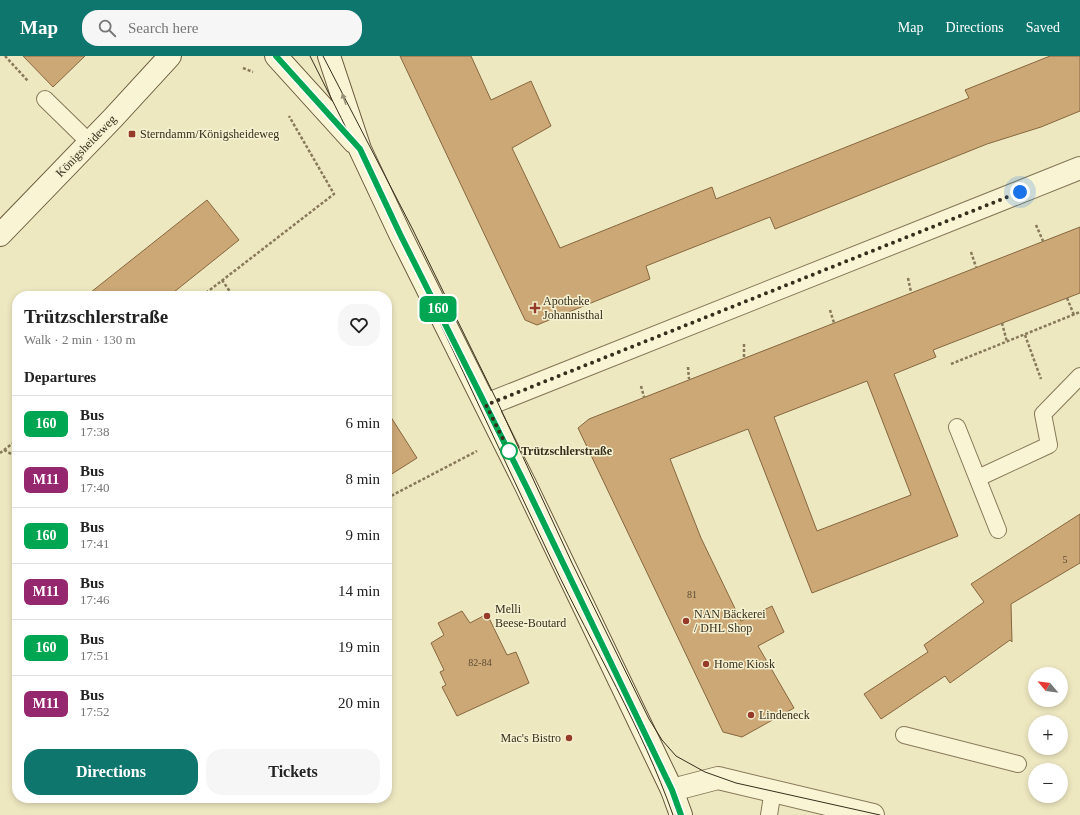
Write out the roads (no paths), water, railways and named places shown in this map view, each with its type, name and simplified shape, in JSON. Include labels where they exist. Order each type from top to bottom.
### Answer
[{"type":"street","name":"Königsheideweg","points":[[0,235],[113,118],[170,56]]},
{"type":"street","points":[[276,56],[360,149]]},
{"type":"street","points":[[329,56],[360,149],[400,234],[526,486],[672,790],[681,815]]},
{"type":"street","points":[[486,405],[1080,170]]},
{"type":"street","points":[[672,790],[718,778],[873,815]]},
{"type":"lane","points":[[45,99],[89,142]]},
{"type":"lane","points":[[978,478],[1049,445],[1043,414],[1080,376]]},
{"type":"lane","points":[[957,427],[998,530]]},
{"type":"lane","points":[[904,735],[1018,764]]},
{"type":"lane","points":[[769,815],[773,790]]},
{"type":"tram line","points":[[310,56],[403,245],[568,594],[647,750],[673,815]]},
{"type":"tram line","points":[[323,56],[412,228],[497,401],[572,563],[649,719],[662,740],[676,756],[705,772],[736,783],[880,815]]},
{"type":"place","name":"Sterndamm/Königsheideweg","points":[[132,134]]},
{"type":"place","name":"Apotheke Johannisthal","points":[[535,308]]},
{"type":"place","name":"Trützschlerstraße","points":[[509,451]]},
{"type":"place","name":"Melli Beese-Boutard","points":[[487,616]]},
{"type":"place","name":"NAN Bäckerei / DHL Shop","points":[[686,621]]},
{"type":"place","name":"Home Kiosk","points":[[706,664]]},
{"type":"place","name":"Lindeneck","points":[[751,715]]},
{"type":"place","name":"Mac's Bistro","points":[[569,738]]}]
